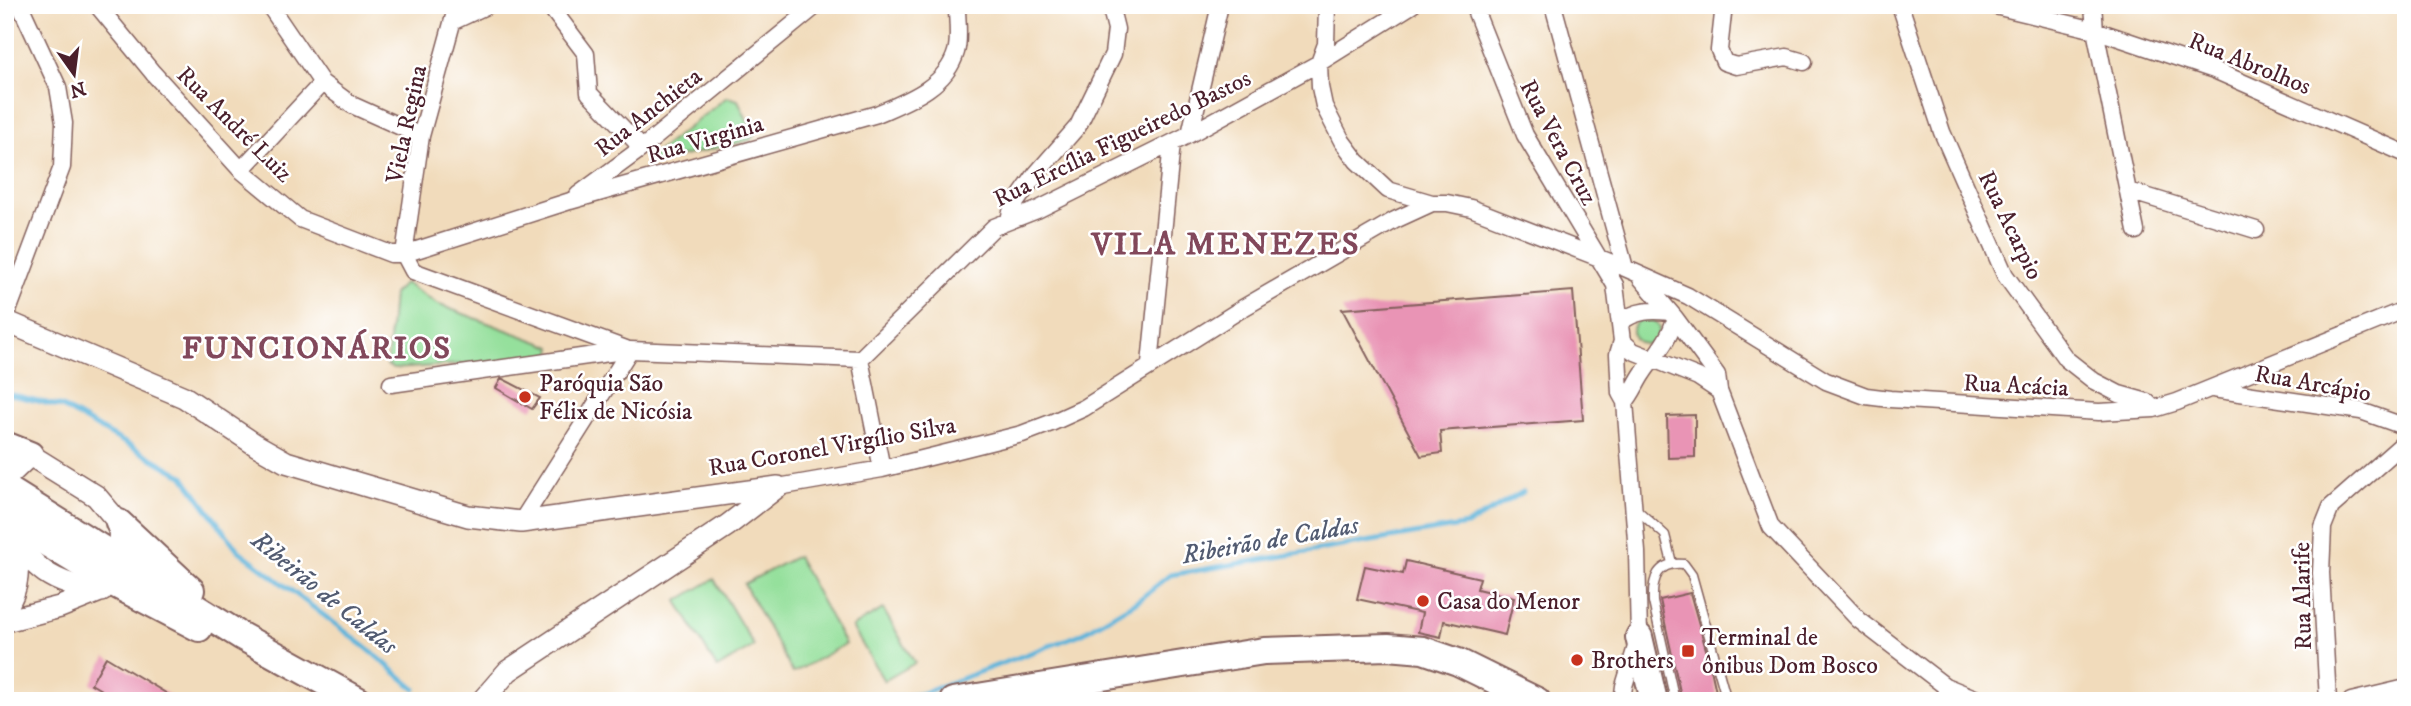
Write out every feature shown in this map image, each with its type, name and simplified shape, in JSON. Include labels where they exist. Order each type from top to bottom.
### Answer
[{"type":"main road","points":[[5,445],[30,455]]},
{"type":"main road","points":[[5,488],[111,577],[328,701]]},
{"type":"main road","points":[[119,523],[242,636]]},
{"type":"main road","points":[[8,528],[242,636],[359,701]]},
{"type":"main road","points":[[1640,637],[1654,701]]},
{"type":"main road","points":[[953,701],[1265,651],[1355,647],[1423,650],[1458,662],[1537,701]]},
{"type":"main road","points":[[1028,701],[1221,669],[1354,658],[1390,659],[1418,664],[1461,679],[1508,701]]},
{"type":"street","points":[[5,320],[62,167],[64,123],[58,87],[20,5]]},
{"type":"street","name":"Rua André Luiz","points":[[97,5],[153,74],[241,170],[300,219],[391,254],[404,254]]},
{"type":"street","points":[[269,5],[322,83],[352,105],[421,136]]},
{"type":"street","points":[[455,13],[488,5]]},
{"type":"street","points":[[549,5],[586,54],[589,93],[642,148]]},
{"type":"street","name":"Rua Anchieta","points":[[570,201],[642,148],[817,5]]},
{"type":"street","points":[[1009,220],[1012,208],[1036,174],[1078,126],[1113,54],[1116,29],[1110,5]]},
{"type":"street","points":[[1190,134],[1220,5]]},
{"type":"street","points":[[1327,5],[1326,44],[1319,63],[1320,87],[1325,106],[1342,141],[1357,161],[1388,190],[1432,204]]},
{"type":"street","name":"Rua Ercília Figueiredo Bastos","points":[[860,359],[994,227],[1037,210],[1190,134],[1319,63],[1412,5]]},
{"type":"street","name":"Rua Vera Cruz","points":[[1473,5],[1525,135],[1615,285],[1621,321],[1622,341],[1618,354],[1620,393],[1625,402],[1634,507],[1640,637]]},
{"type":"street","points":[[1553,5],[1631,270],[1672,315],[1717,375],[1719,391],[1771,527],[1858,620],[1941,693],[1982,701]]},
{"type":"street","points":[[1724,5],[1719,50],[1724,62],[1736,66],[1787,57],[1804,62]]},
{"type":"street","name":"Rua Acarpio","points":[[1900,5],[1942,132],[2005,275],[2066,359],[2094,381],[2119,394],[2147,402],[2154,409]]},
{"type":"street","name":"Rua Abrolhos","points":[[1991,5],[2095,30],[2214,70],[2406,154]]},
{"type":"street","points":[[2093,5],[2095,30],[2136,231]]},
{"type":"street","name":"Rua Virginia","points":[[404,254],[570,201],[877,114],[918,97],[944,74],[956,52],[957,6]]},
{"type":"street","name":"Viela Regina","points":[[404,254],[421,136],[455,13]]},
{"type":"street","points":[[241,170],[322,83]]},
{"type":"street","points":[[1150,364],[1172,143]]},
{"type":"street","points":[[2129,191],[2256,230]]},
{"type":"street","name":"Rua Coronel Virgílio Silva","points":[[5,320],[184,397],[286,462],[468,516],[521,522],[778,487],[882,468],[988,443],[1041,427],[1084,408],[1150,364],[1395,219],[1432,204],[1447,203],[1471,208],[1631,270]]},
{"type":"street","points":[[404,254],[413,271],[630,350]]},
{"type":"street","name":"Rua Acácia","points":[[1631,270],[1688,296],[1826,381],[1866,396],[1929,403],[2099,412],[2154,409],[2177,402],[2406,307]]},
{"type":"street","points":[[1621,321],[1644,311],[1672,315]]},
{"type":"street","points":[[1625,402],[1633,394],[1643,372],[1664,344],[1672,315]]},
{"type":"street","points":[[1622,341],[1633,351],[1698,377],[1719,391]]},
{"type":"street","points":[[521,522],[630,350]]},
{"type":"street","points":[[391,384],[630,350],[860,359],[882,468]]},
{"type":"street","name":"Rua Arcápio","points":[[2211,388],[2361,411],[2406,428]]},
{"type":"street","name":"Rua Alarife","points":[[2328,701],[2321,573],[2323,527],[2331,507],[2406,441]]},
{"type":"street","points":[[5,479],[30,455],[96,496],[119,523],[111,577],[61,607],[5,621]]},
{"type":"street","points":[[482,701],[508,671],[728,525],[778,487]]},
{"type":"street","points":[[718,494],[728,525]]},
{"type":"street","points":[[5,610],[13,597],[19,569],[8,528]]},
{"type":"street","points":[[1622,701],[1624,686],[1640,637]]},
{"type":"street","points":[[2351,701],[2406,688]]},
{"type":"lane","points":[[1634,507],[1665,535],[1672,563]]},
{"type":"lane","points":[[1675,701],[1652,587],[1659,571],[1672,563],[1684,564],[1692,575],[1727,701]]},
{"type":"green space","points":[[727,97],[738,100],[754,135],[750,140],[653,163],[652,156]]},
{"type":"green space","points":[[405,283],[437,304],[552,347],[550,358],[393,369],[387,365],[393,294]]},
{"type":"green space","points":[[1646,318],[1655,322],[1659,331],[1655,340],[1646,344],[1637,340],[1633,331],[1637,322]]},
{"type":"green space","points":[[797,556],[845,644],[793,673],[744,584]]},
{"type":"green space","points":[[714,579],[754,646],[717,668],[677,601]]},
{"type":"green space","points":[[883,609],[915,663],[884,681],[852,627]]},
{"type":"building","points":[[1573,291],[1583,420],[1440,431],[1442,453],[1421,456],[1342,309]]},
{"type":"building","name":"Paróquia São Félix de Nicósia","points":[[501,379],[540,398],[532,409],[496,388]]},
{"type":"building","points":[[1695,415],[1695,457],[1668,458],[1667,416]]},
{"type":"building","name":"Casa do Menor","points":[[1406,561],[1480,578],[1477,589],[1514,598],[1505,635],[1444,621],[1441,637],[1418,632],[1422,613],[1357,599],[1365,566],[1403,574]]},
{"type":"building","name":"Terminal de ônibus Dom Bosco","points":[[1690,593],[1718,701],[1682,701],[1660,600]]},
{"type":"building","points":[[106,657],[179,701],[120,701],[91,684]]},
{"type":"waterway","name":"Ribeirão de Caldas","points":[[5,393],[62,407],[183,476],[238,550],[368,649],[415,689]]},
{"type":"waterway","name":"Ribeirão de Caldas","points":[[875,701],[920,694],[1081,634],[1139,600],[1170,575],[1467,525],[1523,492]]},
{"type":"place","name":"Paróquia São Félix de Nicósia","points":[[525,397]]},
{"type":"place","name":"Casa do Menor","points":[[1423,601]]},
{"type":"place","name":"Terminal de ônibus Dom Bosco","points":[[1688,651]]},
{"type":"place","name":"Brothers","points":[[1577,660]]},
{"type":"district","name":"VILA MENEZES","points":[[1226,243]]},
{"type":"district","name":"FUNCIONÁRIOS","points":[[317,347]]}]
